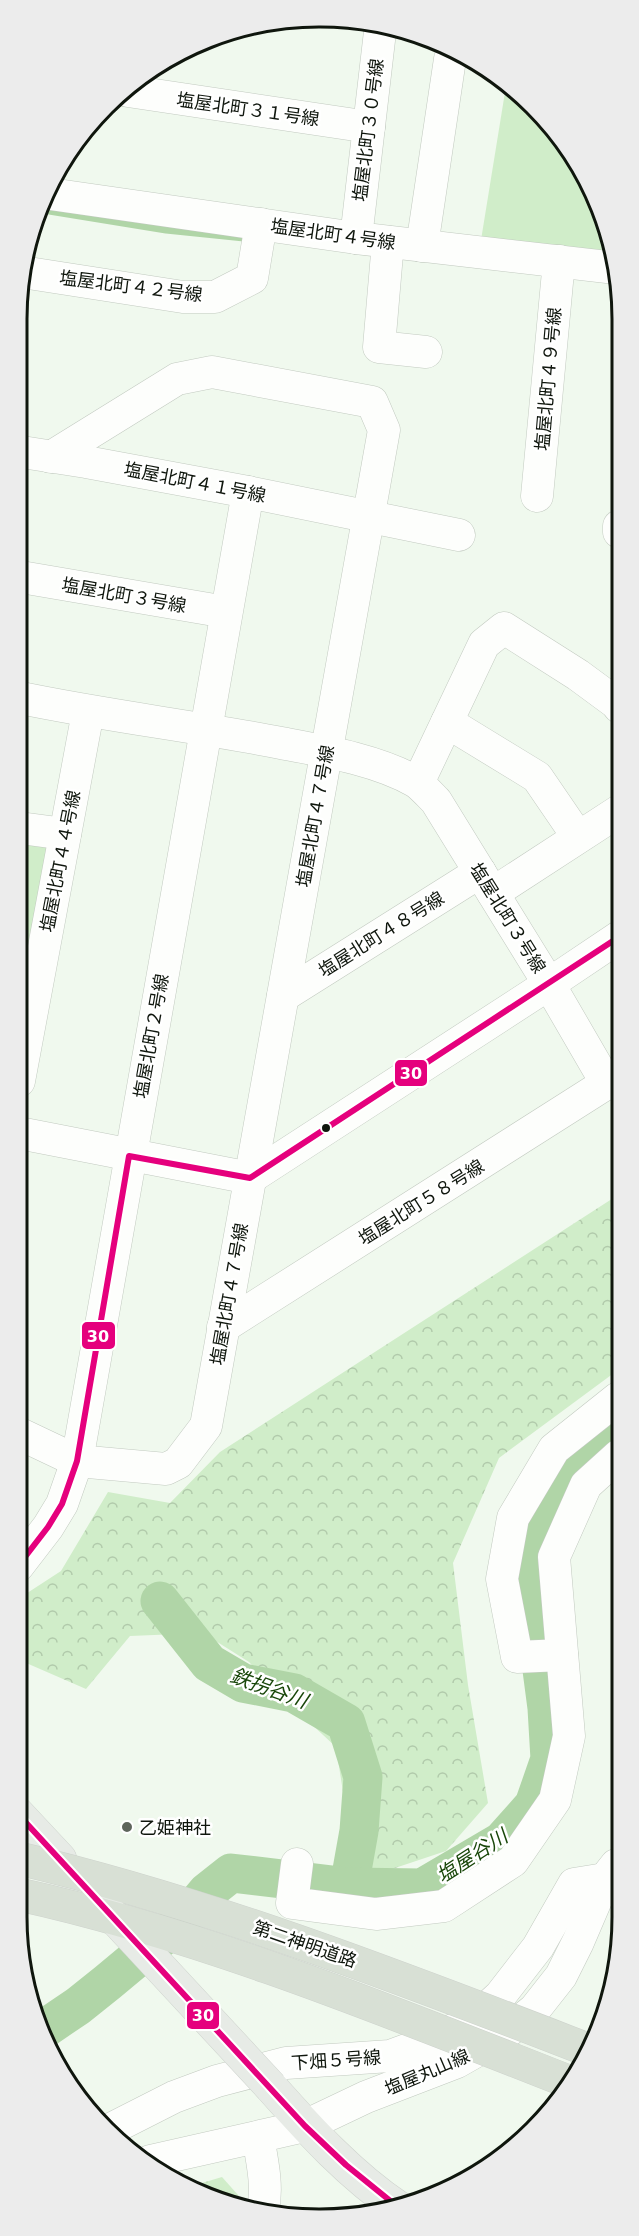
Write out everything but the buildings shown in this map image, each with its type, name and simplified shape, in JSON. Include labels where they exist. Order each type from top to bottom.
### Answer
[{"type":"highway","name":"第二神明道路","points":[[27,1861],[124,1886],[309,1945],[581,2047]]},
{"type":"highway","name":"第二神明道路","points":[[27,1897],[124,1922],[294,1977],[563,2079]]},
{"type":"main road","points":[[27,1824],[305,2126],[346,2165],[389,2200]]},
{"type":"street","name":"塩屋北町３０号線","points":[[356,238],[380,34]]},
{"type":"street","points":[[423,246],[450,59]]},
{"type":"street","name":"塩屋北町３１号線","points":[[135,92],[369,127]]},
{"type":"street","name":"塩屋北町４号線","points":[[55,195],[356,238],[607,267]]},
{"type":"street","name":"塩屋北町４２号線","points":[[31,273],[183,297],[215,297],[252,278],[261,224]]},
{"type":"street","points":[[388,242],[379,347],[426,352]]},
{"type":"street","name":"塩屋北町４９号線","points":[[537,496],[559,261]]},
{"type":"street","name":"塩屋北町４７号線","points":[[36,454],[177,379],[212,372],[372,402],[384,430],[206,1426],[178,1463],[166,1469],[76,1461]]},
{"type":"street","name":"塩屋北町４１号線","points":[[36,454],[369,516]]},
{"type":"street","name":"塩屋北町２号線","points":[[27,1555],[62,1504],[76,1461],[248,492]]},
{"type":"street","points":[[369,516],[451,533]]},
{"type":"street","name":"塩屋北町３号線","points":[[27,578],[226,612]]},
{"type":"street","points":[[418,783],[484,644],[504,628],[578,675],[612,700]]},
{"type":"street","name":"塩屋北町３号線","points":[[27,699],[88,712],[206,728],[326,751],[387,769],[418,783],[436,801],[549,984],[250,1178]]},
{"type":"street","name":"塩屋北町４４号線","points":[[27,1004],[65,834],[88,712]]},
{"type":"street","points":[[447,722],[537,777],[578,837]]},
{"type":"street","name":"塩屋北町４８号線","points":[[283,996],[487,883],[578,837],[612,815]]},
{"type":"street","points":[[27,829],[65,834]]},
{"type":"street","points":[[612,942],[549,984],[612,1078]]},
{"type":"street","name":"塩屋北町５８号線","points":[[223,1327],[612,1081]]},
{"type":"street","points":[[27,1135],[250,1178]]},
{"type":"street","points":[[562,1655],[518,1657],[502,1579],[513,1518],[554,1449],[612,1403]]},
{"type":"street","points":[[27,1437],[76,1461]]},
{"type":"street","points":[[297,1864],[292,1903],[376,1914],[444,1906],[513,1861],[555,1800],[569,1736],[554,1557],[586,1485],[612,1461]]},
{"type":"street","name":"塩屋丸山線","points":[[156,2160],[305,2126],[366,2097],[457,2062],[501,2037],[534,2009],[561,1976],[611,1872]]},
{"type":"street","name":"下畑５号線","points":[[116,2126],[174,2097],[217,2081],[286,2063],[390,2056],[431,2041],[475,2019],[500,1996],[538,1947],[574,1884],[611,1872]]},
{"type":"street","points":[[258,2137],[263,2169],[264,2203]]},
{"type":"green space","points":[[505,93],[552,141],[573,173],[590,208],[604,254],[481,240]]},
{"type":"green space","points":[[27,838],[45,841],[53,852],[27,963]]},
{"type":"green space","points":[[612,1199],[612,1374],[499,1458],[453,1563],[468,1685],[488,1803],[446,1851],[380,1873],[338,1865],[345,1805],[336,1747],[249,1662],[203,1633],[130,1636],[86,1689],[27,1663],[27,1593],[61,1571],[108,1492],[170,1503],[220,1452]]},
{"type":"green space","points":[[222,2177],[241,2198],[208,2187],[200,2184]]},
{"type":"waterway","points":[[48,211],[166,230],[244,238]]},
{"type":"waterway","name":"塩屋谷川","points":[[48,2026],[78,2006],[186,1917],[207,1892],[231,1873],[349,1887],[422,1888],[502,1841],[534,1805],[550,1759],[547,1708],[530,1561],[541,1515],[563,1471],[590,1442],[612,1427]]},
{"type":"waterway","name":"鉄拐谷川","points":[[160,1601],[209,1663],[243,1683],[294,1693],[346,1723],[363,1777],[359,1831],[349,1887]]},
{"type":"transit line","name":"30","points":[[27,1554],[62,1504],[77,1461],[129,1156],[250,1178],[612,942]]},
{"type":"transit line","name":"30","points":[[27,1824],[305,2126],[346,2165],[389,2200]]},
{"type":"place","name":"乙姫神社","points":[[127,1827]]}]
